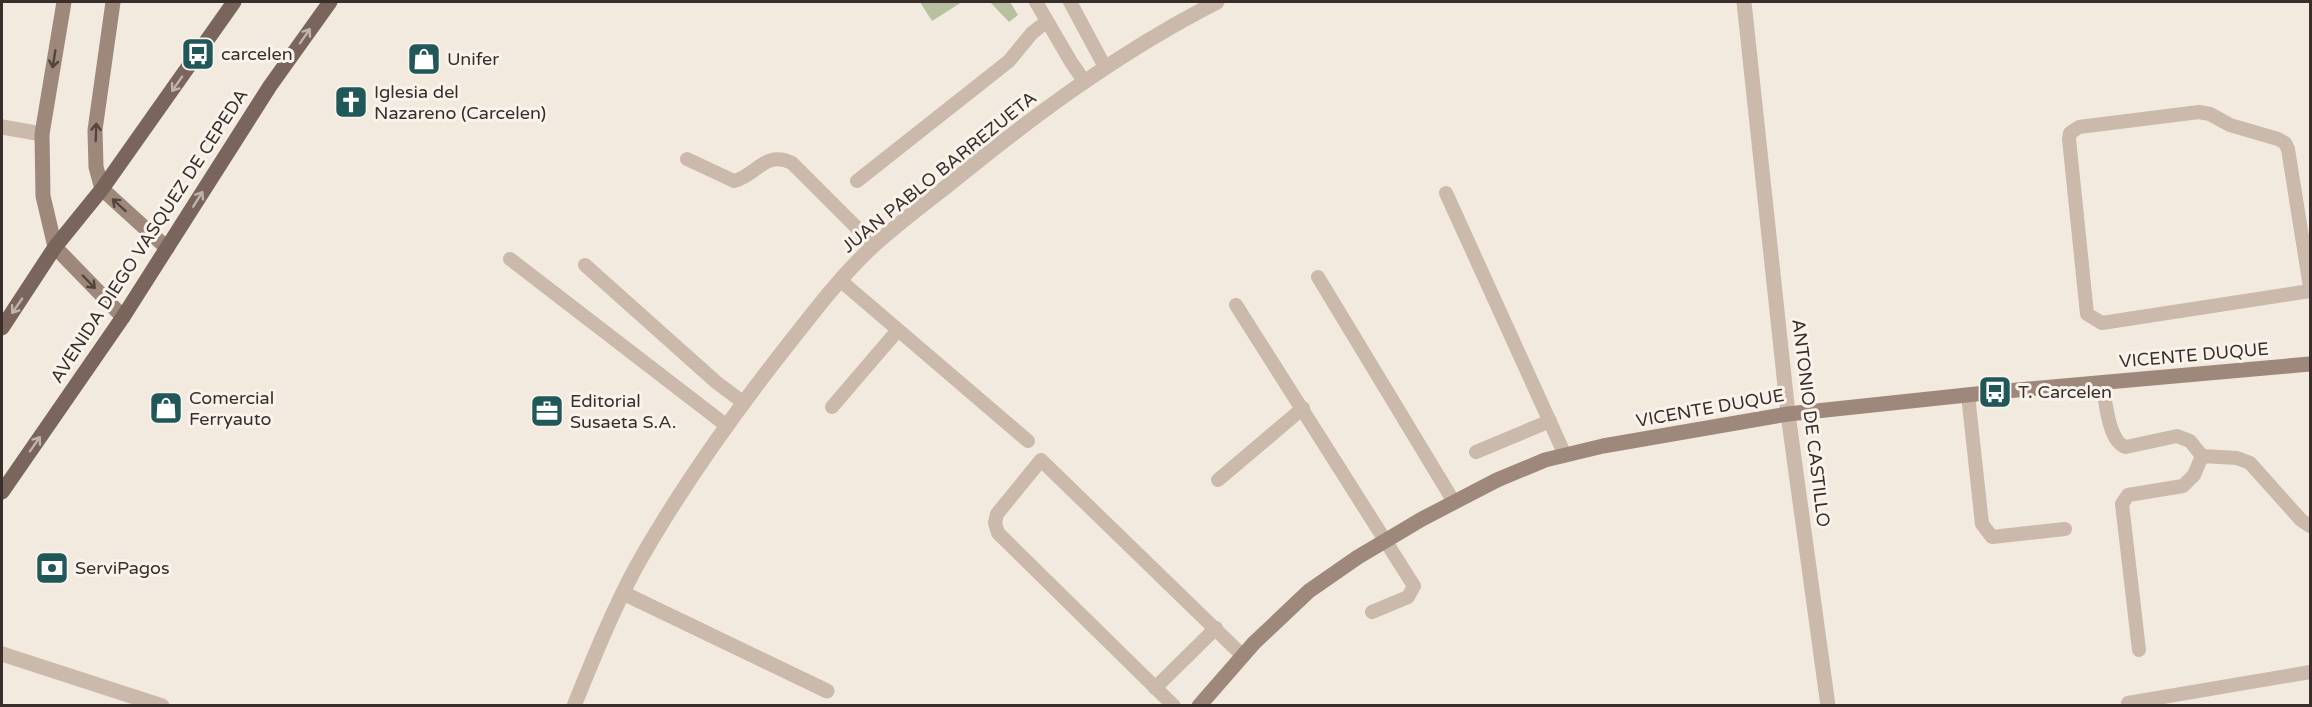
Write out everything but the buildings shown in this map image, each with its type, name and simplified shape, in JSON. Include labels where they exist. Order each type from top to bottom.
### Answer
[{"type":"main road","points":[[2,326],[55,247],[102,189],[234,2]]},
{"type":"main road","name":"AVENIDA DIEGO VASQUEZ DE CEPEDA","points":[[2,492],[123,317],[270,86],[330,2]]},
{"type":"street","points":[[64,2],[42,134],[43,196],[55,247],[123,317]]},
{"type":"street","points":[[113,2],[95,130],[96,167],[102,189],[167,248]]},
{"type":"street","name":"JUAN PABLO BARREZUETA","points":[[574,705],[599,642],[674,504],[744,403],[841,281],[871,248],[988,152],[1084,81],[1173,25],[1217,2]]},
{"type":"street","name":"ANTONIO DE CASTILLO","points":[[1744,2],[1788,414],[1828,705]]},
{"type":"street","points":[[2,127],[42,134]]},
{"type":"street","name":"VICENTE DUQUE","points":[[1199,705],[1243,656],[1309,591],[1386,540],[1454,502],[1497,480],[1545,460],[1625,442],[1788,414],[2310,364]]},
{"type":"street","points":[[624,593],[827,691]]},
{"type":"street","points":[[2,654],[162,705]]},
{"type":"lane","points":[[1036,2],[1046,22],[1084,81]]},
{"type":"lane","points":[[1070,2],[1105,67]]},
{"type":"lane","points":[[857,182],[1009,61],[1032,33],[1046,22]]},
{"type":"lane","points":[[2199,112],[2278,139],[2288,149],[2310,289],[2102,323],[2095,320],[2087,314],[2068,139],[2070,133],[2079,127],[2199,112]]},
{"type":"lane","points":[[687,159],[734,181],[741,179],[772,158],[792,163],[855,226],[871,248]]},
{"type":"lane","points":[[1446,193],[1565,456]]},
{"type":"lane","points":[[510,259],[727,426]]},
{"type":"lane","points":[[585,265],[717,382],[744,403]]},
{"type":"lane","points":[[1318,277],[1454,502]]},
{"type":"lane","points":[[841,281],[1028,441]]},
{"type":"lane","points":[[1236,305],[1414,586],[1408,597],[1372,612]]},
{"type":"lane","points":[[832,407],[898,330]]},
{"type":"lane","points":[[2102,383],[2114,438],[2119,445],[2126,447],[2177,436],[2190,441],[2202,456],[2236,458],[2250,463],[2301,520],[2310,526]]},
{"type":"lane","points":[[1968,395],[1982,524],[1986,531],[1992,537],[2065,529]]},
{"type":"lane","points":[[1218,480],[1303,408]]},
{"type":"lane","points":[[1476,452],[1550,421]]},
{"type":"lane","points":[[2139,650],[2122,504],[2128,495],[2182,486],[2193,475],[2202,456]]},
{"type":"lane","points":[[1174,705],[998,534],[995,523],[997,514],[1041,460],[1243,656]]},
{"type":"lane","points":[[1155,688],[1216,628]]},
{"type":"lane","points":[[2128,703],[2310,672]]},
{"type":"green space","points":[[920,2],[962,2],[932,21]]},
{"type":"green space","points":[[990,2],[1010,2],[1018,15],[1009,22]]},
{"type":"place","name":"carcelen","points":[[198,54]]},
{"type":"place","name":"Unifer","points":[[424,59]]},
{"type":"place","name":"Iglesia del Nazareno (Carcelen)","points":[[351,102]]},
{"type":"place","name":"T. Carcelen","points":[[1995,392]]},
{"type":"place","name":"Comercial Ferryauto","points":[[166,408]]},
{"type":"place","name":"Editorial Susaeta S.A.","points":[[547,411]]},
{"type":"place","name":"ServiPagos","points":[[52,568]]}]
